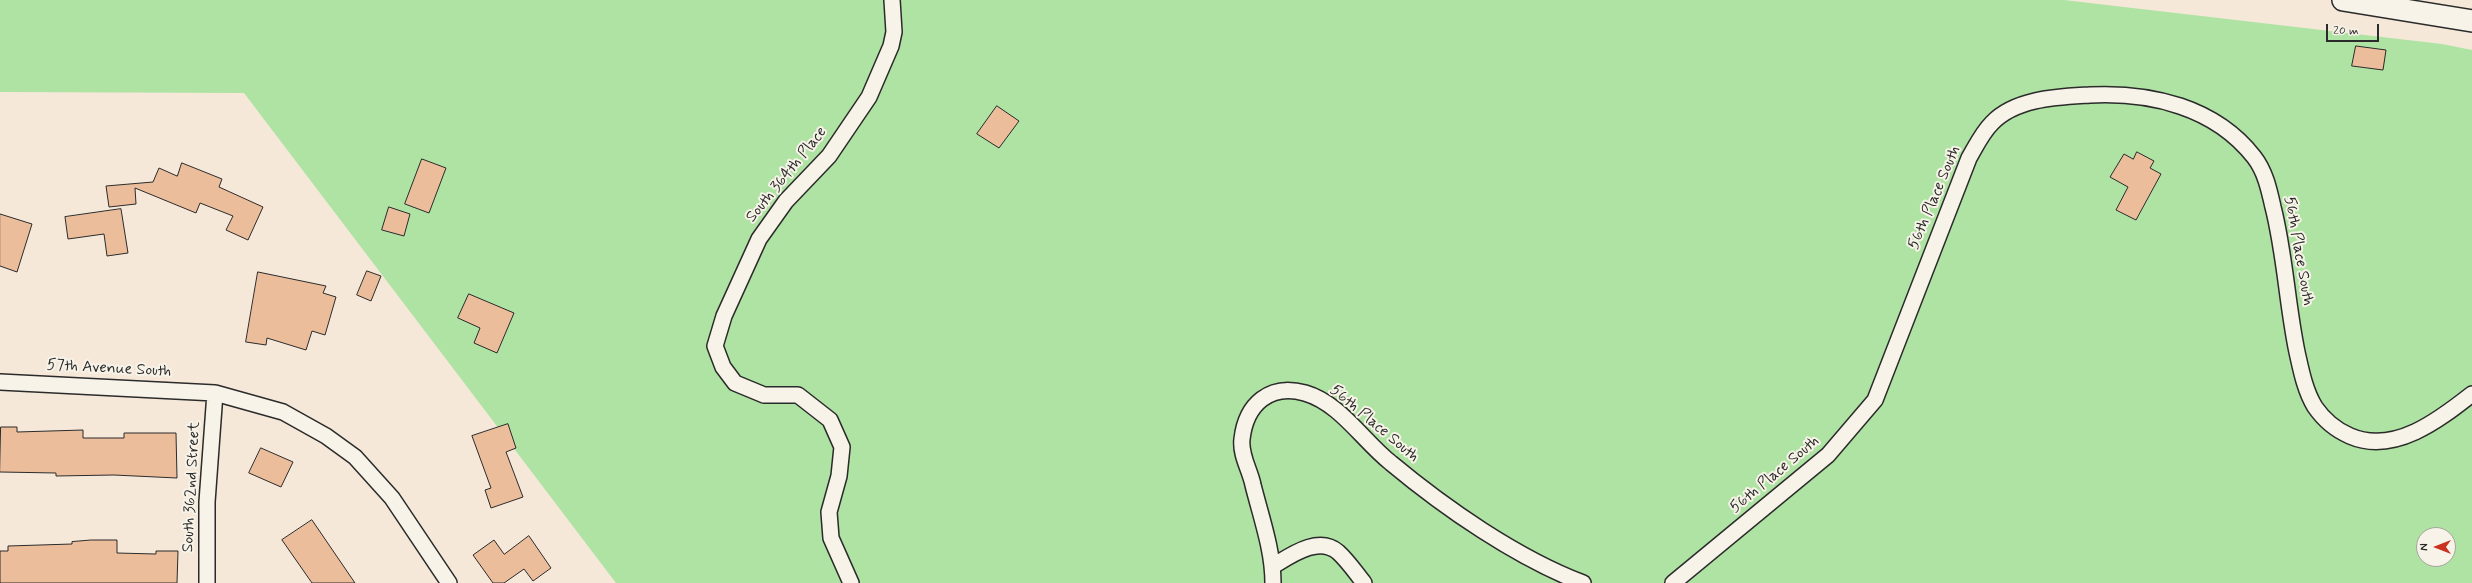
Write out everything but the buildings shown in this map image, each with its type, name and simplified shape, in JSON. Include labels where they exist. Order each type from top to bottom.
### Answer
[{"type":"main road","points":[[2343,0],[2472,21]]},
{"type":"street","name":"South 364th Place","points":[[851,583],[831,538],[830,512],[840,476],[842,447],[830,420],[798,395],[764,395],[735,383],[723,367],[715,346],[724,316],[759,239],[786,201],[830,156],[869,97],[891,46],[894,32],[892,0]]},
{"type":"street","name":"56th Place South","points":[[1673,583],[1828,455],[1875,400],[1969,158],[1991,124],[2010,109],[2039,101],[2104,94],[2139,96],[2169,102],[2184,106],[2224,128],[2255,157],[2264,174],[2278,226],[2289,303],[2301,368],[2312,400],[2324,418],[2342,433],[2353,438],[2366,441],[2391,440],[2425,427],[2472,394]]},
{"type":"street","name":"57th Avenue South","points":[[0,382],[215,393],[284,412],[326,436],[355,457],[392,498],[450,583]]},
{"type":"street","name":"56th Place South","points":[[1273,583],[1273,566],[1253,485],[1243,455],[1242,441],[1246,424],[1254,407],[1268,395],[1284,390],[1305,393],[1324,402],[1390,462],[1456,513],[1537,562],[1583,583]]},
{"type":"street","name":"South 362nd Street","points":[[207,583],[207,502],[215,393]]},
{"type":"street","points":[[1273,566],[1300,550],[1322,546],[1337,551],[1364,583]]},
{"type":"green space","points":[[0,0],[2064,0],[2442,44],[2472,50],[2472,583],[616,583],[244,93],[0,92]]}]
